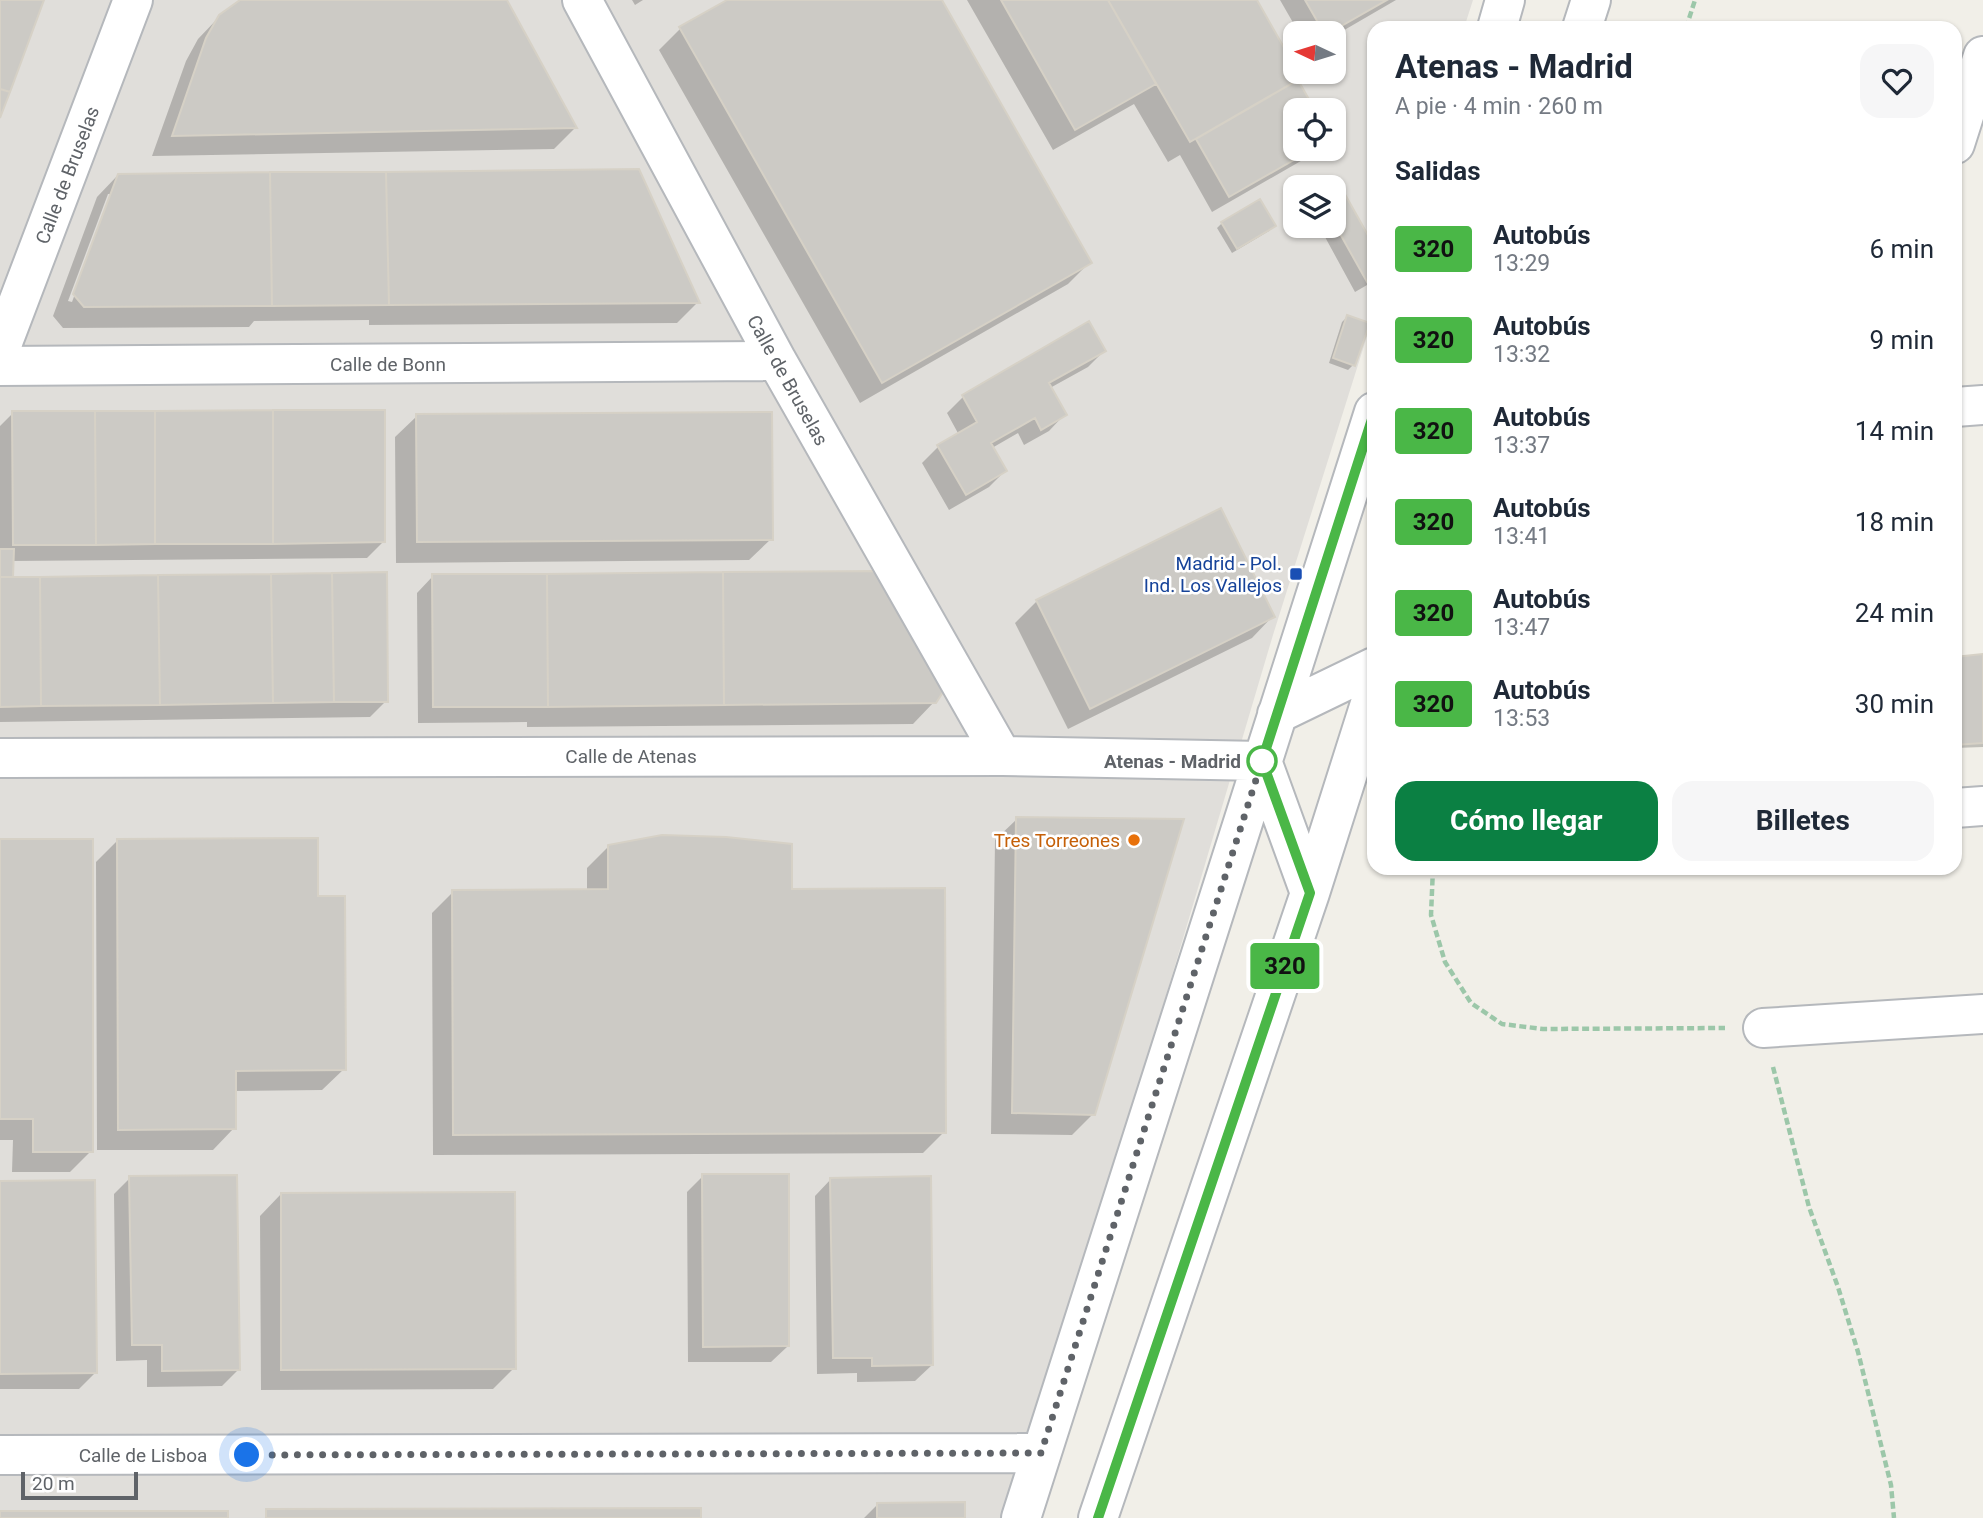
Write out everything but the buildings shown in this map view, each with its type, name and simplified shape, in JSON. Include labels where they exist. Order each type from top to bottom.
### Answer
[{"type":"street","name":"Calle de Bruselas","points":[[0,350],[133,0]]},
{"type":"street","name":"Calle de Bruselas","points":[[582,0],[777,361],[1002,756]]},
{"type":"street","points":[[1499,21],[1506,0]]},
{"type":"street","points":[[1584,21],[1591,0]]},
{"type":"street","points":[[1962,122],[1983,56]]},
{"type":"street","name":"Calle de Bonn","points":[[0,366],[777,361]]},
{"type":"street","points":[[1962,406],[1983,405]]},
{"type":"street","points":[[1021,1518],[1367,434]]},
{"type":"street","points":[[1277,714],[1367,670]]},
{"type":"street","points":[[1098,1518],[1310,893],[1367,713]]},
{"type":"street","name":"Calle de Atenas","points":[[0,758],[1002,756],[1262,761]]},
{"type":"street","points":[[1262,761],[1310,893]]},
{"type":"street","points":[[1962,808],[1983,806]]},
{"type":"street","points":[[1763,1028],[1983,1014]]},
{"type":"street","name":"Calle de Lisboa","points":[[0,1455],[1041,1453]]},
{"type":"path","points":[[1688,21],[1695,0]]},
{"type":"path","points":[[1433,875],[1431,915],[1445,962],[1471,1003],[1502,1024],[1543,1029],[1763,1028],[1809,1207],[1858,1352],[1891,1485],[1894,1518]]},
{"type":"shaded area","points":[[0,0],[1473,0],[1466,21],[1367,21],[1367,336],[1273,635],[1063,1343],[1001,1518],[0,1518]]},
{"type":"bus line","name":"320","points":[[1098,1518],[1310,893],[1262,761],[1367,435]]},
{"type":"place","name":"Madrid - Pol. Ind. Los Vallejos","points":[[1296,574]]},
{"type":"place","name":"Atenas - Madrid","points":[[1262,761]]},
{"type":"place","name":"Tres Torreones","points":[[1134,840]]},
{"type":"route","points":[[247,1455],[1041,1453],[1262,761]]}]
